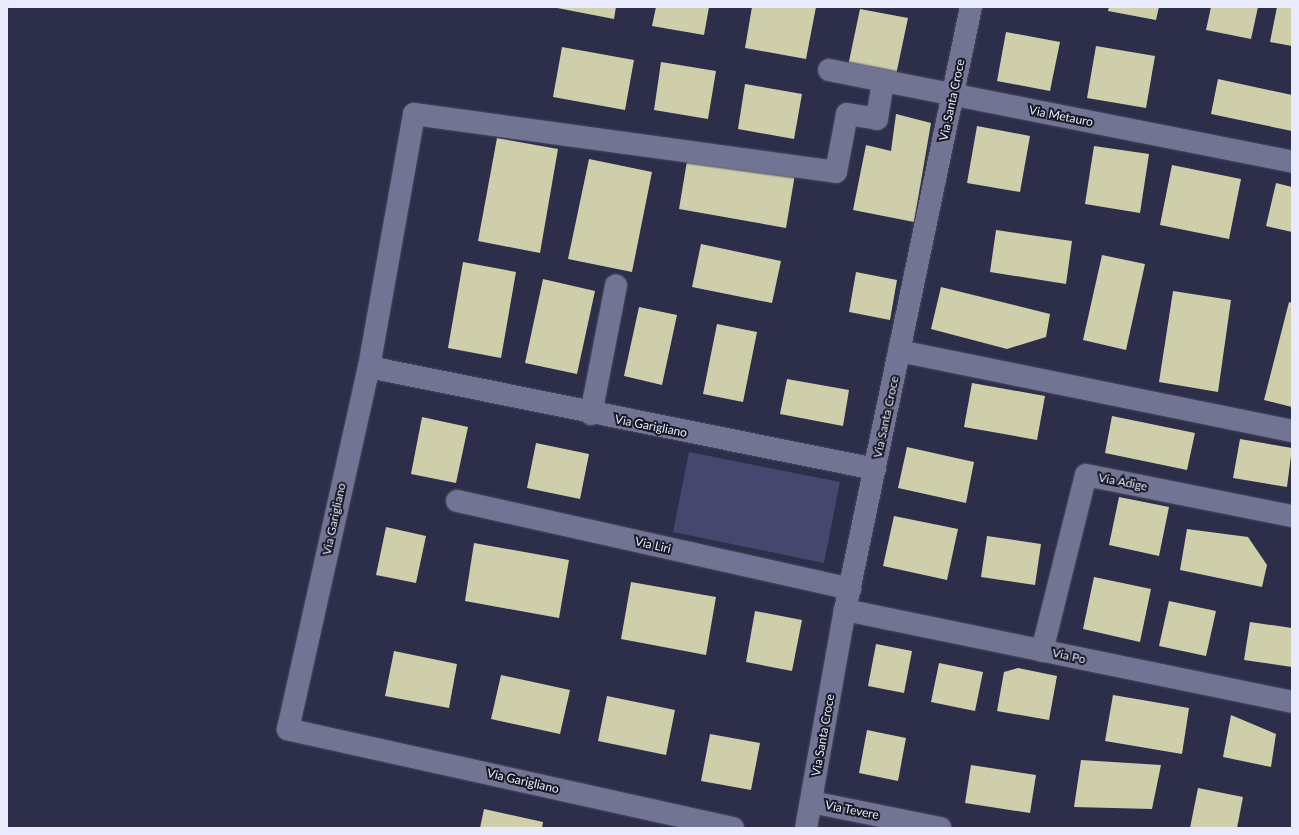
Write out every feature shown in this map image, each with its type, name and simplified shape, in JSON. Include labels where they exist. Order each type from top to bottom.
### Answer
[{"type":"street","name":"Via Santa Croce","points":[[806,828],[845,610],[971,7]]},
{"type":"street","name":"Via Metauro","points":[[829,70],[1292,162]]},
{"type":"street","points":[[369,367],[414,114],[836,172],[847,114],[877,119],[883,80]]},
{"type":"street","points":[[591,414],[616,285]]},
{"type":"street","points":[[899,351],[1292,431]]},
{"type":"street","name":"Via Garigliano","points":[[733,828],[288,729],[369,367],[591,414],[875,469]]},
{"type":"street","name":"Via Adige","points":[[1042,651],[1086,475],[1292,516]]},
{"type":"street","name":"Via Liri","points":[[457,501],[850,590]]},
{"type":"street","name":"Via Po","points":[[845,610],[1292,702]]},
{"type":"street","name":"Via Tevere","points":[[811,802],[940,828]]},
{"type":"shaded area","points":[[689,452],[840,482],[824,563],[673,532]]},
{"type":"building","points":[[552,7],[616,7],[614,19]]},
{"type":"building","points":[[656,7],[709,7],[704,35],[652,26]]},
{"type":"building","points":[[752,7],[816,7],[806,59],[745,48]]},
{"type":"building","points":[[1109,7],[1159,7],[1156,20],[1108,11]]},
{"type":"building","points":[[1211,7],[1258,7],[1251,39],[1206,30]]},
{"type":"building","points":[[1277,7],[1292,7],[1292,46],[1270,42]]},
{"type":"building","points":[[860,9],[908,18],[896,75],[848,66]]},
{"type":"building","points":[[1006,32],[1060,42],[1050,91],[997,81]]},
{"type":"building","points":[[1096,46],[1155,56],[1146,108],[1087,98]]},
{"type":"building","points":[[562,47],[634,60],[625,110],[553,97]]},
{"type":"building","points":[[661,62],[716,71],[708,119],[654,110]]},
{"type":"building","points":[[1218,79],[1292,95],[1292,131],[1211,114]]},
{"type":"building","points":[[745,84],[802,94],[794,139],[738,129]]},
{"type":"building","points":[[896,114],[931,123],[914,222],[853,210],[866,145],[891,151]]},
{"type":"building","points":[[977,126],[1030,136],[1020,192],[967,183]]},
{"type":"building","points":[[497,138],[558,149],[540,253],[478,241]]},
{"type":"building","points":[[1094,146],[1149,154],[1140,213],[1085,204]]},
{"type":"building","points":[[688,155],[795,174],[786,228],[679,209]]},
{"type":"building","points":[[589,159],[652,172],[632,272],[568,259]]},
{"type":"building","points":[[1172,165],[1241,179],[1229,239],[1160,225]]},
{"type":"building","points":[[1276,183],[1292,187],[1292,232],[1266,226]]},
{"type":"building","points":[[996,230],[1072,241],[1066,284],[990,272]]},
{"type":"building","points":[[701,244],[781,261],[772,303],[692,287]]},
{"type":"building","points":[[1102,255],[1145,264],[1126,350],[1083,340]]},
{"type":"building","points":[[463,262],[516,272],[501,358],[448,348]]},
{"type":"building","points":[[856,272],[897,280],[890,320],[849,312]]},
{"type":"building","points":[[543,279],[595,291],[577,374],[525,363]]},
{"type":"building","points":[[941,287],[1050,314],[1046,337],[1007,349],[931,329]]},
{"type":"building","points":[[1173,291],[1231,300],[1218,392],[1159,382]]},
{"type":"building","points":[[1289,302],[1292,303],[1292,407],[1264,400]]},
{"type":"building","points":[[639,307],[677,315],[662,385],[624,376]]},
{"type":"building","points":[[717,324],[757,332],[743,402],[703,394]]},
{"type":"building","points":[[787,379],[849,390],[843,426],[780,414]]},
{"type":"building","points":[[972,383],[1045,396],[1037,440],[964,427]]},
{"type":"building","points":[[1112,416],[1195,433],[1187,470],[1105,453]]},
{"type":"building","points":[[422,417],[468,427],[456,483],[411,474]]},
{"type":"building","points":[[1240,439],[1292,448],[1287,487],[1233,478]]},
{"type":"building","points":[[536,443],[589,454],[580,499],[527,488]]},
{"type":"building","points":[[907,447],[974,462],[966,503],[898,488]]},
{"type":"building","points":[[1119,497],[1169,507],[1159,556],[1109,545]]},
{"type":"building","points":[[894,516],[958,529],[947,580],[883,566]]},
{"type":"building","points":[[386,527],[426,536],[416,583],[376,575]]},
{"type":"building","points":[[1187,529],[1248,537],[1267,565],[1262,587],[1180,570]]},
{"type":"building","points":[[987,536],[1041,544],[1035,585],[981,577]]},
{"type":"building","points":[[474,543],[569,560],[559,618],[465,601]]},
{"type":"building","points":[[1094,577],[1151,589],[1140,642],[1083,629]]},
{"type":"building","points":[[631,582],[716,597],[706,655],[621,639]]},
{"type":"building","points":[[1169,601],[1216,611],[1206,656],[1159,646]]},
{"type":"building","points":[[755,611],[802,620],[792,671],[746,662]]},
{"type":"building","points":[[1250,622],[1292,628],[1292,667],[1244,660]]},
{"type":"building","points":[[876,644],[912,651],[904,693],[868,686]]},
{"type":"building","points":[[394,651],[457,664],[449,708],[385,696]]},
{"type":"building","points":[[939,663],[983,672],[975,711],[931,702]]},
{"type":"building","points":[[1018,668],[1057,676],[1049,720],[997,711],[1004,672]]},
{"type":"building","points":[[501,675],[570,690],[560,734],[491,719]]},
{"type":"building","points":[[1113,695],[1189,708],[1182,754],[1105,741]]},
{"type":"building","points":[[607,696],[675,710],[666,755],[598,741]]},
{"type":"building","points":[[1231,715],[1276,734],[1271,767],[1223,757]]},
{"type":"building","points":[[867,730],[906,738],[898,781],[859,773]]},
{"type":"building","points":[[710,734],[760,743],[751,790],[701,781]]},
{"type":"building","points":[[1081,760],[1161,765],[1152,809],[1074,807]]},
{"type":"building","points":[[971,765],[1036,775],[1030,813],[965,803]]},
{"type":"building","points":[[1198,788],[1243,797],[1237,828],[1190,828]]},
{"type":"building","points":[[484,809],[543,822],[542,828],[480,828]]}]
